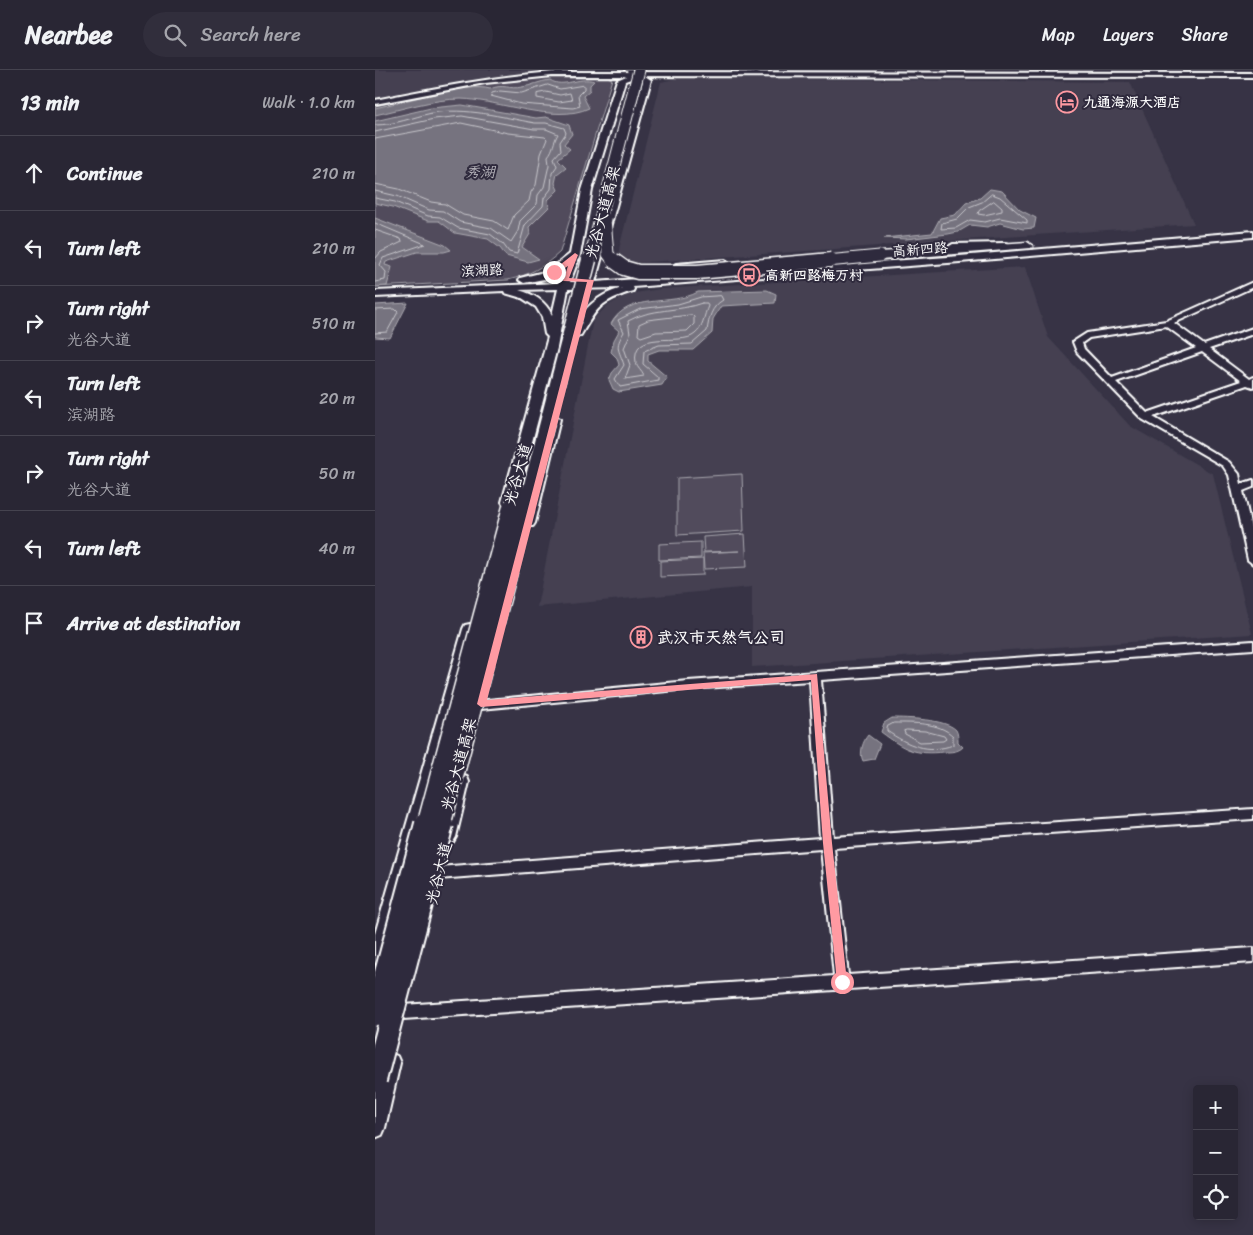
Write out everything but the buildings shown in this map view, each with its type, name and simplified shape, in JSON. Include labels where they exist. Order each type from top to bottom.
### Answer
[{"type":"highway","name":"光谷大道高架","points":[[375,1080],[607,192],[635,71]]},
{"type":"highway","name":"光谷大道高架","points":[[375,1014],[635,71]]},
{"type":"highway","points":[[607,192],[604,224],[608,254],[613,261],[624,268],[638,272],[697,272],[880,256],[1027,246]]},
{"type":"main road","name":"光谷大道","points":[[375,967],[551,348],[565,283],[575,255],[587,190],[621,80],[635,71],[647,80],[577,333],[481,704],[375,1128]]},
{"type":"main road","name":"高新四路","points":[[590,283],[941,256],[1027,246],[1253,229]]},
{"type":"main road","name":"高新四路","points":[[604,231],[608,252],[615,258],[634,266],[659,268],[983,245],[1027,246]]},
{"type":"main road","name":"高新四路","points":[[590,283],[666,281],[948,260],[1253,234]]},
{"type":"main road","points":[[483,287],[534,279],[554,272],[567,264],[575,255]]},
{"type":"main road","points":[[577,333],[582,318],[603,299],[619,292],[666,281]]},
{"type":"main road","name":"滨湖路","points":[[375,293],[590,283]]},
{"type":"main road","points":[[483,287],[515,292],[543,306],[551,329],[551,348]]},
{"type":"street","points":[[375,102],[509,76],[635,71],[1253,75]]},
{"type":"street","points":[[1253,284],[1168,322],[1087,336],[1077,342],[1080,350],[1145,416],[1226,464],[1234,474],[1251,536],[1253,560]]},
{"type":"street","points":[[1168,322],[1251,383]]},
{"type":"street","points":[[1111,381],[1253,331]]},
{"type":"street","points":[[1145,416],[1251,383]]},
{"type":"street","points":[[1238,489],[1253,483]]},
{"type":"street","points":[[481,704],[815,676],[1253,645]]},
{"type":"street","points":[[815,676],[827,843],[842,982]]},
{"type":"street","points":[[438,874],[827,843],[1253,814]]},
{"type":"street","points":[[403,1012],[1253,955]]},
{"type":"shaded area","points":[[375,70],[610,70],[607,77],[546,77],[514,80],[375,106]]},
{"type":"shaded area","points":[[659,70],[1253,70],[1253,72],[1043,74]]},
{"type":"shaded area","points":[[546,77],[607,77],[612,79],[560,252],[536,270],[508,280],[375,287],[375,106],[484,84]]},
{"type":"shaded area","points":[[678,78],[1130,82],[1194,224],[634,263],[618,256],[620,245],[661,82]]},
{"type":"shaded area","points":[[1025,267],[1048,337],[1130,426],[1213,474],[1252,634],[752,667],[752,587],[537,607],[593,320],[607,306],[628,294],[660,289]]},
{"type":"shaded area","points":[[742,474],[744,531],[677,535],[677,478]]},
{"type":"shaded area","points":[[745,534],[747,567],[704,569],[703,553],[740,551],[704,552],[703,537]]},
{"type":"shaded area","points":[[701,542],[701,558],[659,560],[659,544]]},
{"type":"shaded area","points":[[703,559],[703,575],[660,577],[660,561]]},
{"type":"water","points":[[550,80],[560,83],[583,80],[594,81],[590,85],[590,90],[583,96],[589,108],[575,112],[544,112],[476,100],[450,99],[375,115],[375,108],[434,94],[467,88],[517,88]]},
{"type":"water","name":"秀湖","points":[[462,105],[536,118],[546,117],[569,125],[572,134],[564,144],[570,149],[558,159],[566,167],[557,174],[555,183],[558,190],[548,200],[549,207],[529,227],[530,234],[522,247],[539,259],[528,262],[506,256],[500,248],[488,239],[455,233],[439,221],[428,221],[393,207],[375,203],[375,121],[431,108]]},
{"type":"water","points":[[990,189],[1002,191],[1020,210],[1036,218],[1034,228],[1023,229],[1000,223],[987,227],[970,225],[958,232],[948,234],[906,239],[884,238],[932,233],[940,218],[955,215],[966,203],[980,198]]},
{"type":"water","points":[[375,218],[445,245],[451,250],[444,252],[417,252],[386,262],[385,265],[392,267],[387,286],[375,287]]},
{"type":"water","points":[[767,290],[776,294],[775,303],[721,306],[713,319],[712,333],[693,350],[659,350],[648,354],[648,361],[667,377],[662,385],[619,392],[613,389],[609,380],[619,365],[617,358],[611,352],[619,331],[611,324],[619,314],[628,308],[639,304],[675,299],[698,292]]},
{"type":"water","points":[[408,303],[390,338],[375,337],[375,305]]},
{"type":"water","points":[[892,718],[944,723],[956,730],[958,742],[963,747],[957,751],[949,752],[925,753],[910,750],[881,732],[884,723]]},
{"type":"water","points":[[868,735],[880,744],[874,759],[863,761],[862,747]]},
{"type":"place","name":"九通海源大酒店","points":[[1067,102]]},
{"type":"place","name":"高新四路梅万村","points":[[749,275]]},
{"type":"place","name":"武汉市天然气公司","points":[[641,637]]},
{"type":"route","points":[[554,272],[567,264],[575,255],[565,280],[591,280],[572,347],[548,448],[481,704],[688,685],[815,676],[827,843],[842,982]]}]
